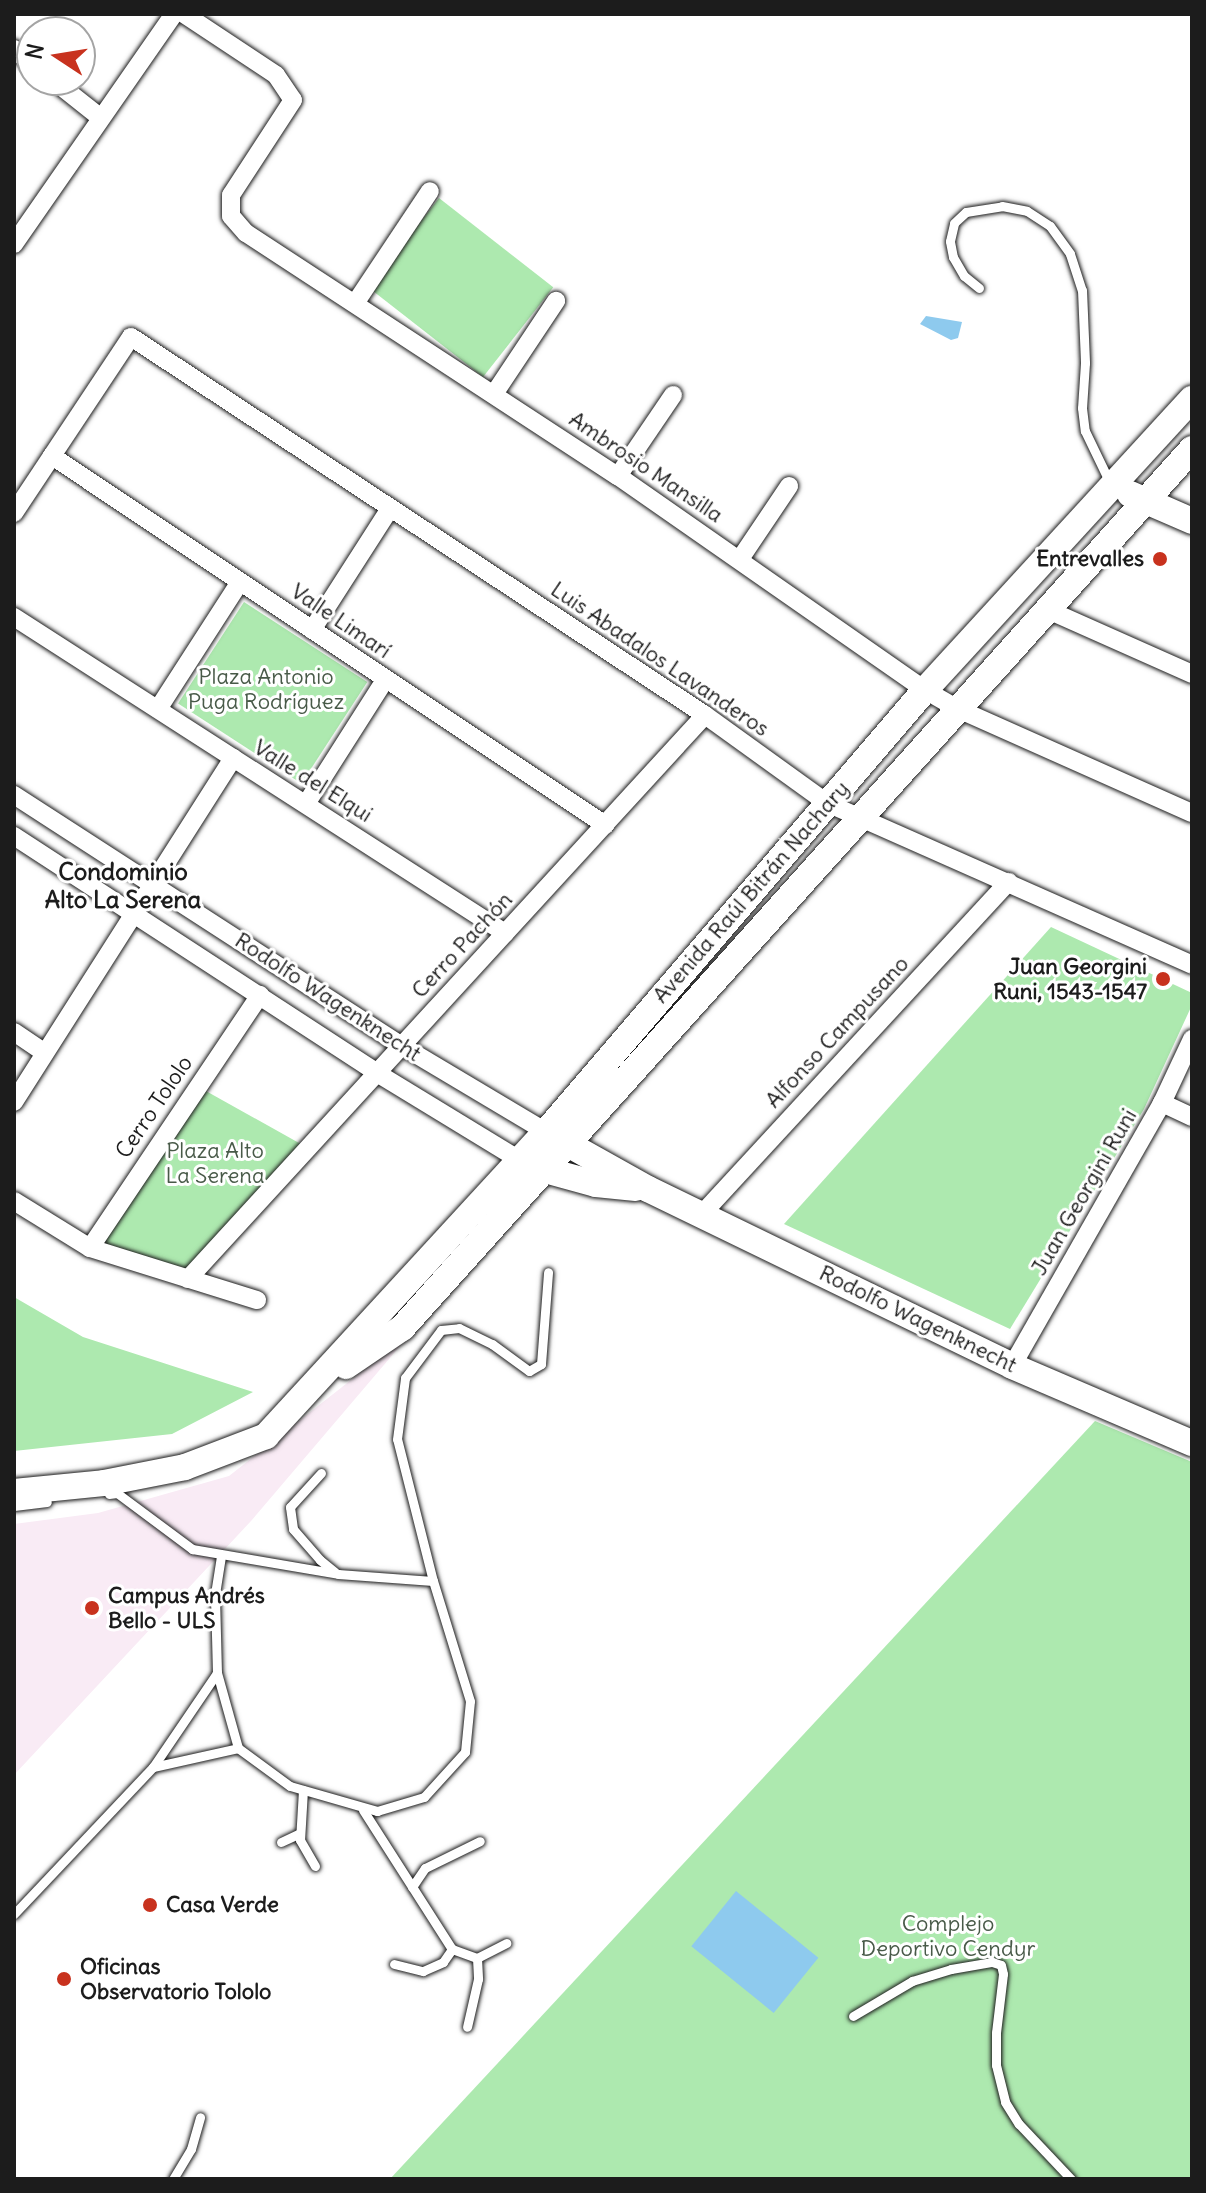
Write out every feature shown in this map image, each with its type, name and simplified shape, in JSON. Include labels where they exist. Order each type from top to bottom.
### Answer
[{"type":"main road","name":"Avenida Raúl Bitrán Nachary","points":[[14,1492],[104,1483],[224,1455],[266,1436],[313,1389],[518,1159],[546,1132],[925,690],[1192,399]]},
{"type":"main road","points":[[1142,453],[1186,464]]},
{"type":"main road","name":"Avenida Raúl Bitrán Nachary","points":[[313,1389],[402,1328],[570,1145],[858,817],[1144,500],[1186,464]]},
{"type":"main road","points":[[1112,486],[1192,521]]},
{"type":"main road","name":"Rodolfo Wagenknecht","points":[[546,1132],[648,1189],[1012,1366],[1192,1443]]},
{"type":"main road","name":"Rodolfo Wagenknecht","points":[[518,1159],[545,1172],[596,1184],[648,1189]]},
{"type":"street","points":[[14,244],[174,14]]},
{"type":"street","name":"Ambrosio Mansilla","points":[[184,14],[276,75],[293,100],[231,195],[231,216],[246,233],[618,476],[925,690],[956,708],[1192,813]]},
{"type":"street","points":[[73,96],[101,118]]},
{"type":"street","points":[[356,302],[430,191]]},
{"type":"street","points":[[494,394],[556,301]]},
{"type":"street","name":"Luis Abadalos Lavanderos","points":[[52,456],[131,337],[389,510],[705,715],[827,803],[1192,965]]},
{"type":"street","points":[[618,476],[673,395]]},
{"type":"street","points":[[14,513],[52,456]]},
{"type":"street","name":"Valle Limarí","points":[[52,456],[605,825]]},
{"type":"street","points":[[740,559],[789,486]]},
{"type":"street","points":[[312,630],[389,510]]},
{"type":"street","points":[[158,709],[240,582]]},
{"type":"street","points":[[1046,609],[1192,674]]},
{"type":"street","name":"Valle del Elqui","points":[[14,617],[505,933]]},
{"type":"street","points":[[306,804],[385,680]]},
{"type":"street","name":"Cerro Pachón","points":[[188,1279],[705,715]]},
{"type":"street","points":[[14,1102],[233,758]]},
{"type":"street","name":"Rodolfo Wagenknecht","points":[[14,795],[402,1046],[546,1132]]},
{"type":"street","name":"Rodolfo Wagenknecht","points":[[14,836],[377,1073],[518,1159]]},
{"type":"street","name":"Alfonso Campusano","points":[[702,1214],[1008,882]]},
{"type":"street","name":"Cerro Tololo","points":[[90,1248],[260,995]]},
{"type":"street","points":[[14,1032],[45,1053]]},
{"type":"street","name":"Juan Georgini Runi","points":[[1012,1366],[1162,1103],[1192,1039]]},
{"type":"street","points":[[1162,1103],[1192,1117]]},
{"type":"street","points":[[14,1201],[90,1248],[257,1300]]},
{"type":"lane","points":[[979,288],[964,276],[953,257],[950,241],[954,223],[966,212],[1002,206],[1027,211],[1050,226],[1070,254],[1082,290],[1085,363],[1082,408],[1090,443],[1112,486]]},
{"type":"lane","points":[[221,1556],[215,1594],[217,1673],[238,1748],[290,1786],[363,1810],[377,1811],[424,1797],[465,1752],[470,1701],[433,1581],[397,1439],[405,1378],[421,1352],[441,1330],[459,1328],[492,1344],[529,1371],[541,1364],[548,1272]]},
{"type":"lane","points":[[321,1473],[290,1507],[293,1529],[320,1560],[338,1574]]},
{"type":"lane","points":[[88,1497],[117,1493],[192,1549],[338,1574],[433,1581]]},
{"type":"lane","points":[[14,1506],[58,1500]]},
{"type":"lane","points":[[14,1914],[153,1767],[217,1673]]},
{"type":"lane","points":[[153,1767],[238,1748]]},
{"type":"lane","points":[[303,1790],[300,1833],[315,1866]]},
{"type":"lane","points":[[363,1810],[452,1949],[477,1958],[506,1943]]},
{"type":"lane","points":[[281,1842],[300,1833]]},
{"type":"lane","points":[[412,1887],[425,1868],[480,1841]]},
{"type":"lane","points":[[394,1964],[423,1971],[443,1962],[452,1949]]},
{"type":"lane","points":[[467,2027],[478,1979],[477,1958]]},
{"type":"lane","points":[[853,2016],[912,1981],[951,1969],[992,1962],[1001,1965],[1003,1974],[996,2033],[996,2065],[1005,2102],[1019,2124],[1071,2179]]},
{"type":"lane","points":[[173,2179],[191,2149],[200,2117]]},
{"type":"shaded area","name":"Campus Andrés Bello - ULS","points":[[412,1332],[251,1521],[14,1775],[14,1524],[98,1513],[229,1476]]},
{"type":"green space","points":[[439,198],[553,287],[483,377],[369,288]]},
{"type":"green space","name":"Plaza Antonio Puga Rodríguez","points":[[244,602],[367,682],[301,784],[178,703]]},
{"type":"green space","points":[[1051,927],[1192,993],[1192,1005],[1144,1109],[1010,1329],[784,1224]]},
{"type":"green space","name":"Plaza Alto La Serena","points":[[197,1086],[308,1148],[188,1279],[90,1248]]},
{"type":"green space","points":[[14,1297],[83,1337],[253,1392],[172,1434],[14,1451]]},
{"type":"green space","name":"Complejo Deportivo Cendyr","points":[[1095,1421],[1192,1462],[1192,2179],[390,2179]]},
{"type":"water","points":[[926,316],[962,322],[958,338],[951,340],[920,324]]},
{"type":"water","points":[[736,1891],[818,1958],[774,2013],[691,1946]]},
{"type":"place","name":"Entrevalles","points":[[1160,559]]},
{"type":"place","name":"Juan Georgini Runi, 1543-1547","points":[[1163,979]]},
{"type":"place","name":"Campus Andrés Bello - ULS","points":[[92,1608]]},
{"type":"place","name":"Casa Verde","points":[[150,1905]]},
{"type":"place","name":"Oficinas Observatorio Tololo","points":[[64,1979]]},
{"type":"district","name":"Condominio Alto La Serena","points":[[123,886]]}]
